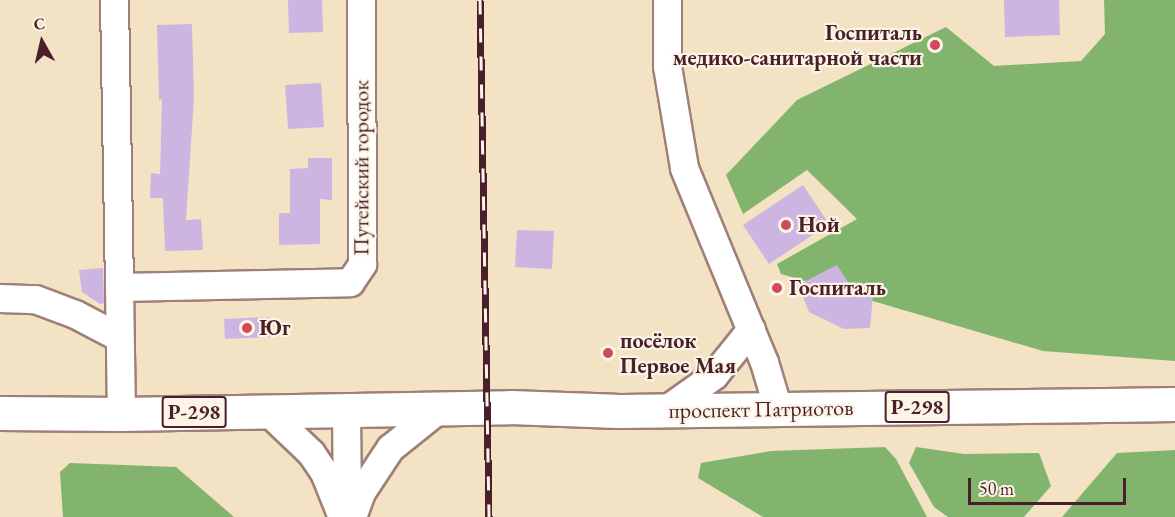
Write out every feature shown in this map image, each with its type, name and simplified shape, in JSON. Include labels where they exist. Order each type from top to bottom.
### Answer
[{"type":"highway","name":"проспект Патриотов","points":[[346,409],[665,410],[1175,404]]},
{"type":"highway","name":"Р-298","points":[[0,413],[121,414],[346,409]]},
{"type":"street","points":[[114,0],[121,414]]},
{"type":"street","name":"Путейский городок","points":[[119,287],[350,282],[362,264],[361,0]]},
{"type":"street","points":[[667,0],[667,66],[684,168],[751,329],[778,409]]},
{"type":"street","points":[[0,298],[35,299],[75,314],[119,337]]},
{"type":"street","points":[[665,410],[714,375],[751,329]]},
{"type":"street","points":[[352,517],[361,492],[390,448],[440,408]]},
{"type":"street","points":[[344,517],[346,409]]},
{"type":"street","points":[[266,410],[311,453],[324,472],[344,517]]},
{"type":"green space","points":[[1104,0],[1175,0],[1175,361],[1043,351],[781,274],[777,264],[857,219],[807,170],[743,214],[726,175],[797,100],[946,27],[994,66],[1081,61],[1105,34]]},
{"type":"green space","points":[[885,447],[896,459],[927,517],[763,517],[698,478],[701,463],[771,451]]},
{"type":"green space","points":[[916,447],[964,454],[1039,453],[1051,486],[1024,517],[948,517],[934,507],[909,463]]},
{"type":"green space","points":[[1175,450],[1175,517],[1062,517],[1117,453]]},
{"type":"green space","points":[[70,463],[176,467],[234,517],[63,517],[60,472]]},
{"type":"building","points":[[288,0],[322,0],[323,32],[289,33]]},
{"type":"building","points":[[1004,0],[1059,0],[1060,35],[1005,37]]},
{"type":"building","points":[[192,24],[194,98],[186,220],[201,219],[203,250],[165,251],[163,198],[150,198],[151,173],[160,174],[162,99],[159,100],[157,25]]},
{"type":"building","points":[[321,83],[324,127],[288,129],[285,85]]},
{"type":"building","points":[[308,158],[332,158],[332,200],[320,199],[320,244],[279,245],[279,213],[290,213],[290,169],[308,168]]},
{"type":"building","name":"Ной","points":[[803,185],[829,224],[769,264],[743,225]]},
{"type":"building","points":[[517,230],[554,231],[552,269],[515,267]]},
{"type":"building","points":[[837,265],[848,282],[874,284],[870,328],[844,329],[809,312],[798,285]]},
{"type":"building","points":[[103,268],[104,303],[100,304],[82,292],[79,270]]},
{"type":"building","name":"Юг","points":[[269,317],[270,337],[225,339],[224,319]]},
{"type":"railway","points":[[480,0],[489,517]]},
{"type":"place","name":"Госпиталь медико-санитарной части","points":[[935,45]]},
{"type":"place","name":"Ной","points":[[786,225]]},
{"type":"place","name":"Госпиталь","points":[[777,288]]},
{"type":"place","name":"Юг","points":[[247,328]]},
{"type":"place","name":"посёлок Первое Мая","points":[[608,353]]}]
